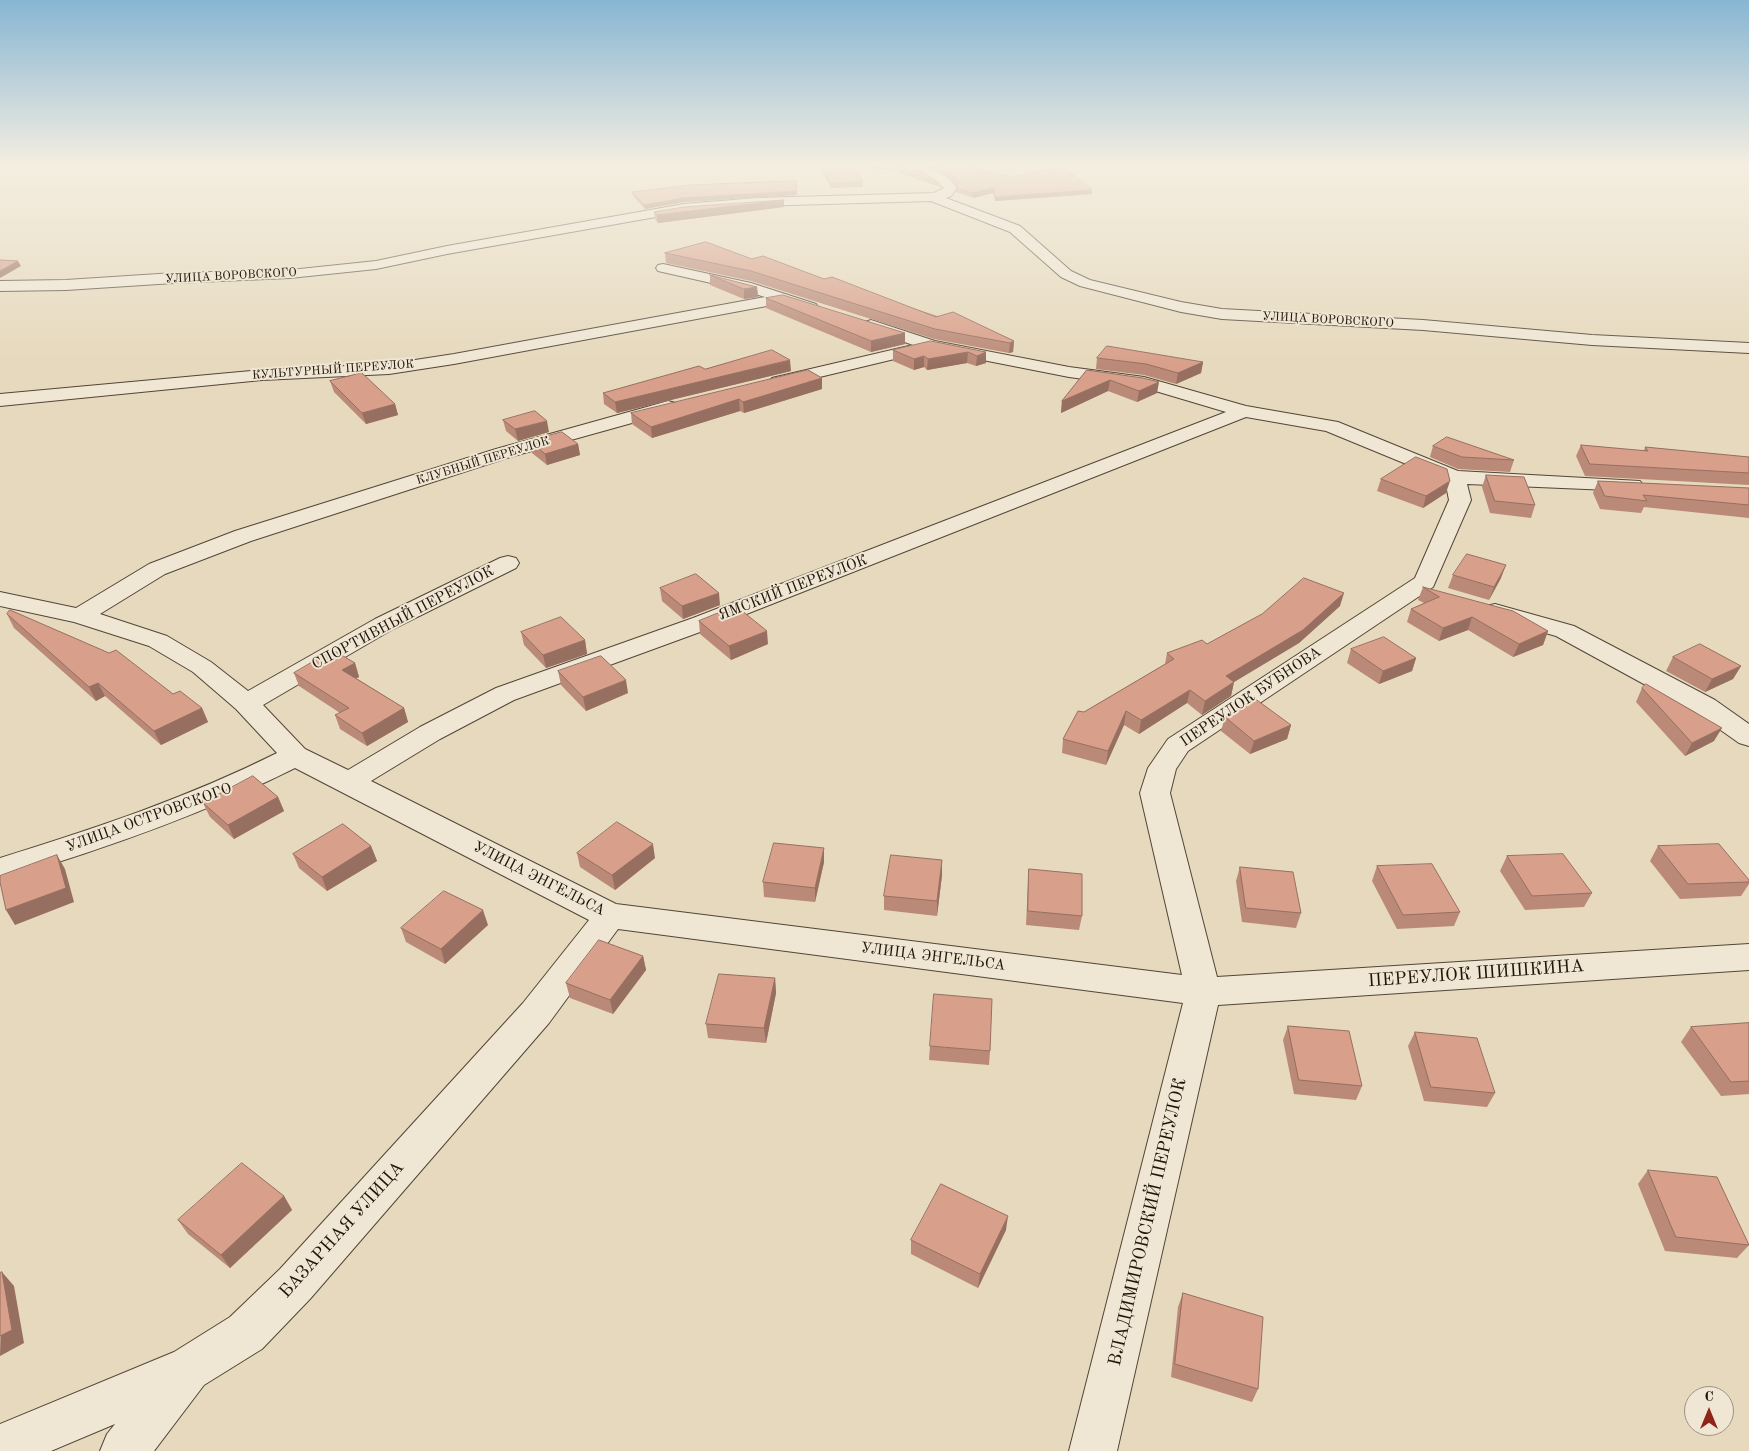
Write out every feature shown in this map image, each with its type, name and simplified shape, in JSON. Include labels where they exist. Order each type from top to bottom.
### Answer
[{"type":"street","name":"УЛИЦА ВОРОВСКОГО","points":[[0,286],[57,286],[290,274],[376,265],[556,231]]},
{"type":"street","name":"УЛИЦА ВОРОВСКОГО","points":[[1017,231],[1066,274],[1085,282],[1222,314],[1423,325],[1592,340],[1749,348]]},
{"type":"street","points":[[663,268],[746,286],[782,299],[829,312]]},
{"type":"street","name":"КУЛЬТУРНЫЙ ПЕРЕУЛОК","points":[[0,400],[252,376],[389,369],[454,359],[782,299]]},
{"type":"street","points":[[857,321],[931,345],[1069,372],[1144,382],[1244,411],[1331,426],[1455,477],[1653,486]]},
{"type":"street","points":[[760,386],[931,345]]},
{"type":"street","name":"КЛУБНЫЙ ПЕРЕУЛОК","points":[[80,616],[157,569],[243,536],[503,454],[685,403]]},
{"type":"street","name":"ЯМСКИЙ ПЕРЕУЛОК","points":[[349,782],[430,733],[505,694],[702,623],[1244,411]]},
{"type":"street","name":"ПЕРЕУЛОК БУБНОВА","points":[[1203,992],[1155,793],[1162,768],[1178,745],[1425,582],[1460,500],[1455,477]]},
{"type":"street","name":"СПОРТИВНЫЙ ПЕРЕУЛОК","points":[[246,703],[384,624],[508,563]]},
{"type":"street","points":[[1414,588],[1442,596]]},
{"type":"street","name":"УЛИЦА ЭНГЕЛЬСА","points":[[0,599],[80,616],[158,641],[202,667],[246,703],[295,756],[610,916],[1203,992]]},
{"type":"street","points":[[1471,604],[1565,631],[1705,706],[1749,737]]},
{"type":"street","name":"УЛИЦА ОСТРОВСКОГО","points":[[0,869],[110,835],[237,786],[295,756]]},
{"type":"street","name":"БАЗАРНАЯ УЛИЦА","points":[[0,1448],[190,1368],[246,1334],[295,1284],[536,1013],[610,916]]},
{"type":"street","name":"ПЕРЕУЛОК ШИШКИНА","points":[[1203,992],[1749,957]]},
{"type":"street","name":"ВЛАДИМИРОВСКИЙ ПЕРЕУЛОК","points":[[1093,1451],[1203,992]]},
{"type":"street","points":[[124,1451],[190,1368]]},
{"type":"building","points":[[706,242],[752,259],[763,256],[824,279],[832,277],[936,317],[953,312],[1014,341],[1010,343],[935,329],[751,271],[665,253]]},
{"type":"building","points":[[0,260],[18,261],[0,271]]},
{"type":"building","points":[[710,275],[757,287],[744,289]]},
{"type":"building","points":[[783,295],[905,333],[871,341],[766,298]]},
{"type":"building","points":[[931,341],[986,352],[977,356],[968,352],[928,359],[924,356],[914,359],[893,350]]},
{"type":"building","points":[[1107,346],[1203,362],[1178,373],[1146,364],[1097,358]]},
{"type":"building","points":[[772,350],[790,360],[615,402],[603,393],[699,366],[705,369]]},
{"type":"building","points":[[808,370],[822,378],[743,402],[739,399],[651,427],[631,413]]},
{"type":"building","points":[[1087,370],[1159,382],[1139,391],[1110,380],[1062,401]]},
{"type":"building","points":[[362,373],[395,404],[362,413],[330,381]]},
{"type":"building","points":[[535,411],[547,421],[515,429],[503,420]]},
{"type":"building","points":[[562,432],[578,444],[545,454],[530,441]]},
{"type":"building","points":[[1447,437],[1514,460],[1462,457],[1433,446]]},
{"type":"building","points":[[1581,445],[1648,451],[1645,447],[1749,457],[1749,473],[1590,464]]},
{"type":"building","points":[[1416,457],[1447,469],[1450,481],[1426,496],[1381,479]]},
{"type":"building","points":[[1486,475],[1524,477],[1535,505],[1495,501]]},
{"type":"building","points":[[1598,481],[1749,488],[1749,505],[1643,495],[1647,501],[1605,496]]},
{"type":"building","points":[[1467,554],[1506,565],[1494,587],[1453,575]]},
{"type":"building","points":[[696,574],[719,593],[682,606],[660,588]]},
{"type":"building","points":[[1304,578],[1344,593],[1303,630],[1226,676],[1234,682],[1205,701],[1190,690],[1141,720],[1126,711],[1108,751],[1063,739],[1078,711],[1084,712],[1174,659],[1167,653],[1202,640],[1207,644],[1262,614]]},
{"type":"building","points":[[1423,587],[1513,611],[1548,631],[1519,644],[1472,617],[1443,628],[1411,609],[1439,597]]},
{"type":"building","points":[[736,606],[767,631],[729,646],[699,621]]},
{"type":"building","points":[[10,610],[109,653],[116,650],[173,694],[180,691],[202,708],[154,731],[98,683],[89,687],[7,614]]},
{"type":"building","points":[[561,617],[585,640],[543,655],[521,632]]},
{"type":"building","points":[[1384,637],[1416,658],[1383,671],[1351,649]]},
{"type":"building","points":[[1700,644],[1741,666],[1712,679],[1673,657]]},
{"type":"building","points":[[333,650],[355,663],[342,670],[404,708],[362,733],[335,715],[349,708],[294,673]]},
{"type":"building","points":[[601,656],[626,680],[583,697],[558,671]]},
{"type":"building","points":[[1646,684],[1722,728],[1692,743],[1642,688]]},
{"type":"building","points":[[1254,698],[1291,725],[1254,741],[1225,717]]},
{"type":"building","points":[[253,776],[278,797],[228,825],[203,803]]},
{"type":"building","points":[[617,822],[653,844],[612,875],[577,853]]},
{"type":"building","points":[[343,824],[371,846],[322,877],[293,854]]},
{"type":"building","points":[[774,843],[824,848],[815,888],[763,882]]},
{"type":"building","points":[[1719,844],[1749,882],[1688,884],[1658,846]]},
{"type":"building","points":[[1563,854],[1592,893],[1532,896],[1507,856]]},
{"type":"building","points":[[57,855],[66,888],[6,910],[0,876]]},
{"type":"building","points":[[891,855],[942,860],[937,901],[884,896]]},
{"type":"building","points":[[1432,864],[1460,912],[1403,915],[1377,866]]},
{"type":"building","points":[[1240,867],[1293,872],[1301,913],[1246,908]]},
{"type":"building","points":[[1029,869],[1082,874],[1082,916],[1028,911]]},
{"type":"building","points":[[444,891],[483,910],[441,949],[401,928]]},
{"type":"building","points":[[599,940],[643,956],[610,1000],[566,983]]},
{"type":"building","points":[[719,974],[775,978],[764,1028],[706,1024]]},
{"type":"building","points":[[934,994],[992,999],[990,1051],[930,1046]]},
{"type":"building","points":[[1749,1023],[1749,1081],[1731,1082],[1691,1027]]},
{"type":"building","points":[[1288,1026],[1349,1031],[1362,1086],[1299,1080]]},
{"type":"building","points":[[1415,1032],[1477,1038],[1495,1093],[1431,1087]]},
{"type":"building","points":[[242,1163],[284,1196],[221,1255],[178,1220]]},
{"type":"building","points":[[1648,1170],[1717,1177],[1749,1245],[1676,1237]]},
{"type":"building","points":[[941,1184],[1008,1216],[980,1274],[911,1240]]},
{"type":"building","points":[[2,1272],[12,1330],[0,1336],[0,1273]]},
{"type":"building","points":[[1183,1293],[1263,1317],[1258,1389],[1175,1364]]}]
